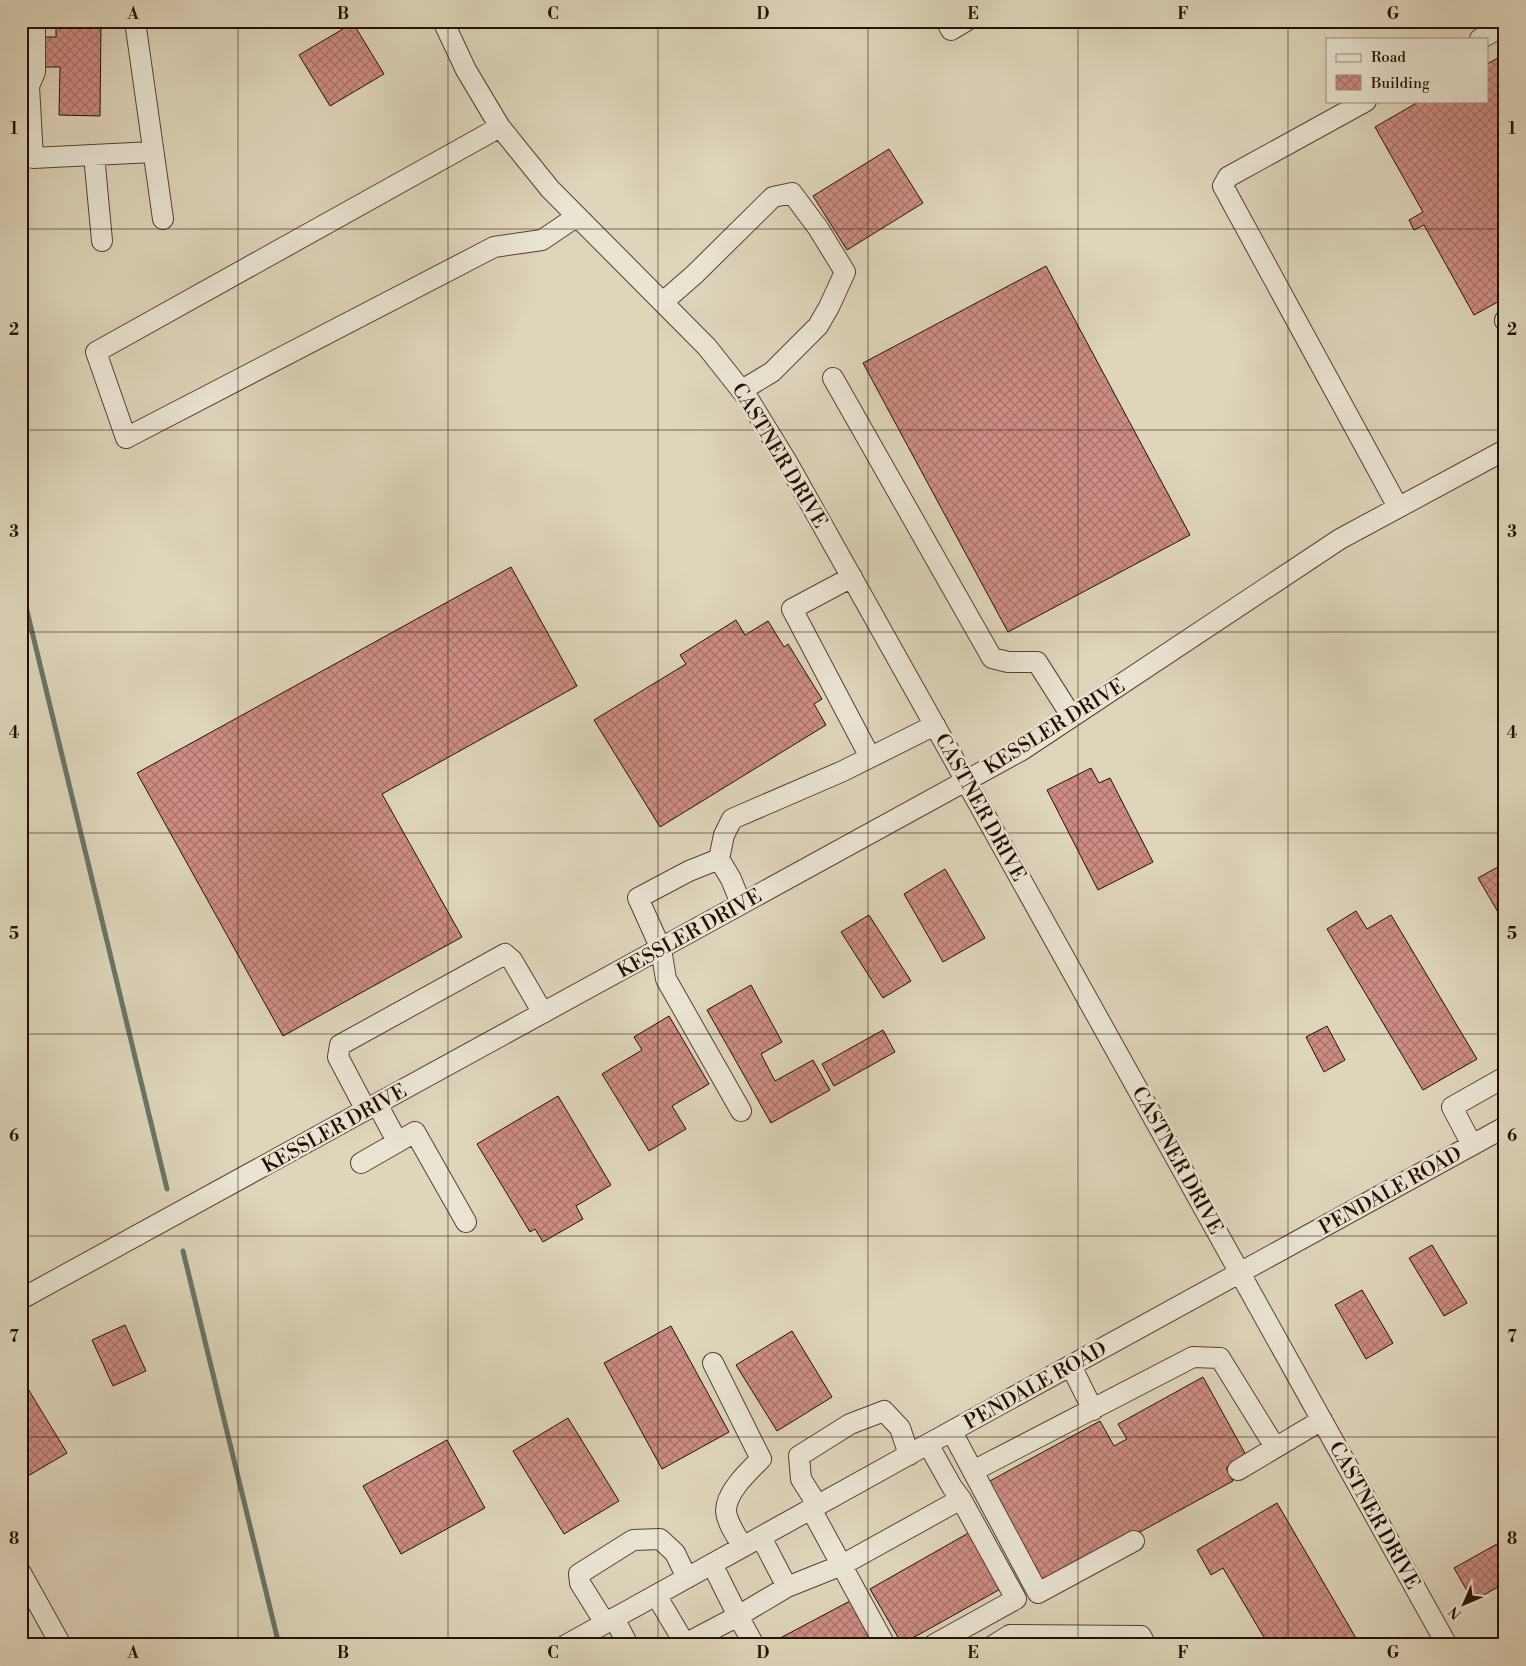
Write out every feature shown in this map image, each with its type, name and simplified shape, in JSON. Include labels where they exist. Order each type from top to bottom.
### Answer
[{"type":"street","points":[[36,21],[34,22],[35,72],[29,86],[33,158],[153,152]]},
{"type":"street","points":[[135,21],[162,219]]},
{"type":"street","name":"CASTNER DRIVE","points":[[443,21],[466,70],[500,127],[550,189],[576,217],[707,347],[742,390],[787,462],[1447,1645]]},
{"type":"street","points":[[946,21],[951,30],[966,21]]},
{"type":"street","points":[[1482,38],[1505,25]]},
{"type":"street","points":[[1364,102],[1228,177],[1223,186],[1398,507]]},
{"type":"street","points":[[500,127],[96,352],[126,438],[494,247],[542,240],[576,217]]},
{"type":"street","points":[[94,155],[102,241]]},
{"type":"street","points":[[663,302],[695,274],[772,197],[792,193],[818,228],[845,272],[818,326],[772,372],[742,390]]},
{"type":"street","points":[[833,378],[992,658],[1008,662],[1037,662],[1072,717]]},
{"type":"street","name":"KESSLER DRIVE","points":[[21,1299],[1022,750],[1340,538],[1505,450]]},
{"type":"street","points":[[852,578],[792,609],[870,757]]},
{"type":"street","points":[[741,904],[731,879],[719,859],[724,836],[732,819],[843,771],[935,725]]},
{"type":"street","points":[[719,859],[689,871],[638,898],[661,949],[666,979],[741,1111]]},
{"type":"street","points":[[397,1141],[371,1107],[338,1057],[340,1045],[505,954],[512,960],[542,1013]]},
{"type":"street","points":[[1472,1145],[1452,1107],[1505,1077]]},
{"type":"street","name":"PENDALE ROAD","points":[[566,1645],[1505,1126]]},
{"type":"street","points":[[361,1163],[415,1132],[466,1222]]},
{"type":"street","points":[[973,1471],[1193,1357],[1220,1358],[1275,1447]]},
{"type":"street","points":[[713,1363],[761,1459],[743,1477],[728,1502],[726,1512],[743,1547]]},
{"type":"street","points":[[1071,1366],[1093,1410]]},
{"type":"street","points":[[885,1645],[842,1565],[800,1479],[798,1456],[850,1424],[884,1411],[900,1428],[909,1455]]},
{"type":"street","points":[[1238,1470],[1322,1420]]},
{"type":"street","points":[[952,1432],[1038,1593],[1134,1541]]},
{"type":"street","points":[[928,1444],[952,1487],[961,1499],[1016,1599],[934,1645]]},
{"type":"street","points":[[656,1595],[684,1644],[738,1616],[787,1587],[842,1565],[961,1499]]},
{"type":"street","points":[[761,1537],[787,1587]]},
{"type":"street","points":[[628,1645],[580,1584],[579,1574],[633,1540],[660,1539],[675,1553],[687,1578]]},
{"type":"street","points":[[712,1564],[754,1645]]},
{"type":"street","points":[[21,1573],[61,1645]]},
{"type":"street","points":[[1007,1642],[1141,1636],[1146,1645]]},
{"type":"building","points":[[56,22],[101,23],[100,116],[59,115],[60,67],[42,67],[42,37],[56,37]]},
{"type":"building","points":[[353,23],[384,74],[330,106],[299,55]]},
{"type":"building","points":[[1505,54],[1505,298],[1474,315],[1424,225],[1414,230],[1409,220],[1423,212],[1375,127],[1418,102],[1488,102],[1488,63]]},
{"type":"building","points":[[889,149],[923,203],[847,250],[813,196]]},
{"type":"building","points":[[1046,266],[1190,535],[1008,632],[863,363]]},
{"type":"building","points":[[511,567],[577,686],[382,794],[462,937],[283,1036],[137,773]]},
{"type":"building","points":[[736,620],[745,635],[768,621],[784,647],[788,644],[822,699],[814,704],[826,725],[660,827],[594,720],[686,664],[680,655]]},
{"type":"building","points":[[1091,768],[1099,783],[1110,778],[1153,862],[1098,890],[1047,790]]},
{"type":"building","points":[[1505,863],[1505,924],[1478,878]]},
{"type":"building","points":[[945,869],[985,938],[943,962],[904,894]]},
{"type":"building","points":[[1356,911],[1367,929],[1391,915],[1477,1059],[1423,1090],[1327,929]]},
{"type":"building","points":[[869,915],[911,981],[883,998],[841,932]]},
{"type":"building","points":[[751,985],[782,1042],[761,1054],[775,1081],[813,1060],[830,1090],[771,1123],[707,1010]]},
{"type":"building","points":[[669,1016],[709,1084],[672,1106],[686,1129],[649,1151],[602,1074],[642,1050],[634,1037]]},
{"type":"building","points":[[1327,1026],[1345,1060],[1324,1072],[1306,1037]]},
{"type":"building","points":[[883,1030],[895,1052],[834,1086],[822,1064]]},
{"type":"building","points":[[558,1096],[611,1185],[576,1206],[583,1219],[543,1242],[535,1229],[530,1232],[477,1144]]},
{"type":"building","points":[[1432,1245],[1467,1303],[1444,1316],[1409,1258]]},
{"type":"building","points":[[1362,1290],[1393,1343],[1366,1359],[1335,1305]]},
{"type":"building","points":[[125,1325],[146,1371],[113,1386],[92,1340]]},
{"type":"building","points":[[671,1326],[729,1432],[662,1469],[604,1363]]},
{"type":"building","points":[[792,1331],[832,1397],[777,1431],[736,1365]]},
{"type":"building","points":[[1203,1377],[1247,1457],[1226,1468],[1233,1481],[1045,1584],[988,1482],[1100,1421],[1114,1446],[1127,1439],[1118,1424]]},
{"type":"building","points":[[21,1379],[67,1453],[21,1480]]},
{"type":"building","points":[[568,1418],[619,1501],[564,1534],[513,1451]]},
{"type":"building","points":[[447,1440],[485,1508],[401,1554],[363,1486]]},
{"type":"building","points":[[1277,1503],[1360,1645],[1255,1645],[1265,1639],[1223,1568],[1211,1575],[1197,1550]]},
{"type":"building","points":[[972,1531],[1004,1587],[902,1644],[870,1589]]},
{"type":"building","points":[[1497,1544],[1505,1558],[1505,1583],[1473,1601],[1454,1568]]},
{"type":"building","points":[[850,1601],[874,1645],[767,1645]]},
{"type":"waterway","points":[[21,586],[167,1189]]},
{"type":"waterway","points":[[183,1251],[279,1645]]}]
